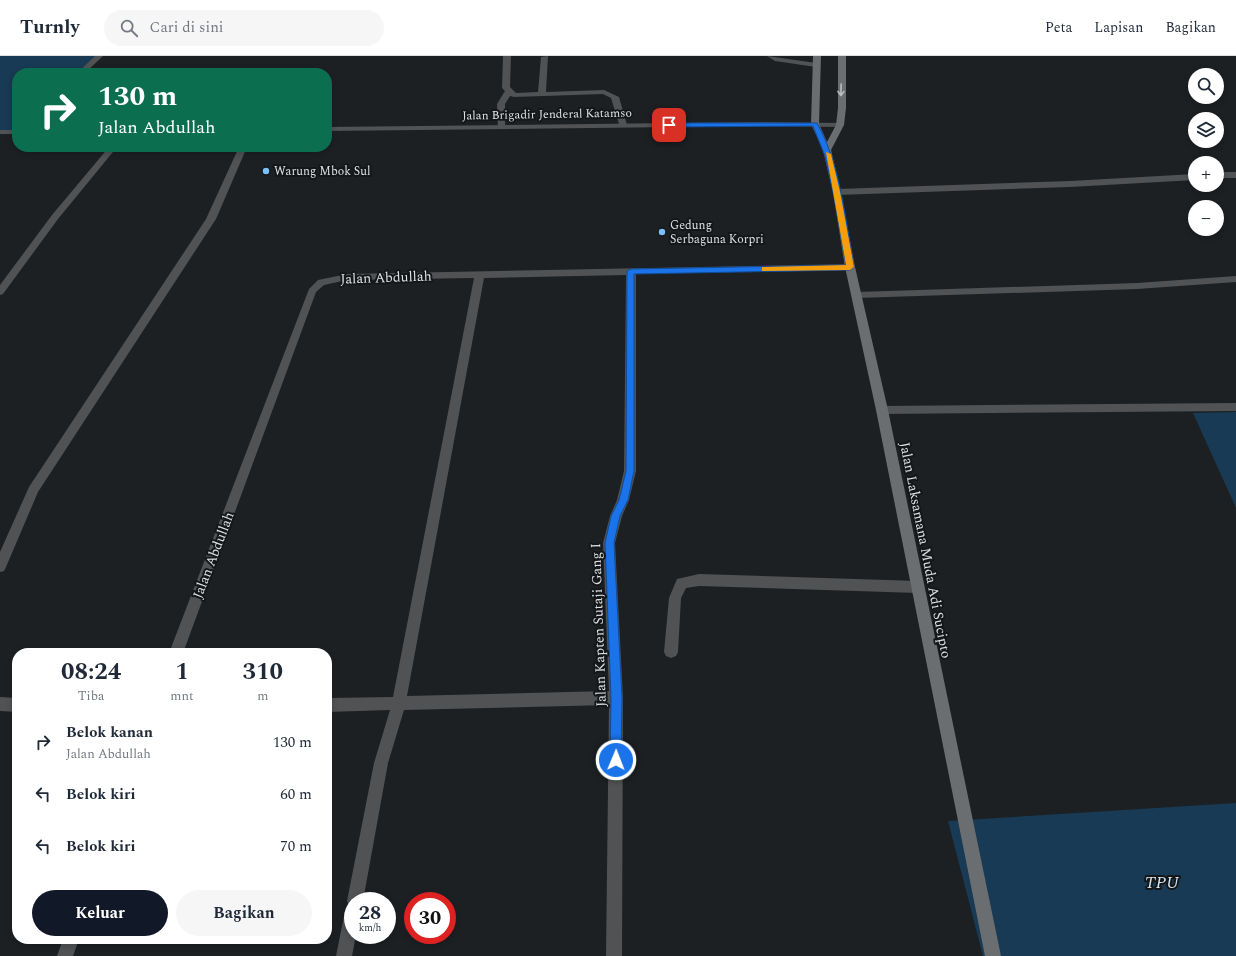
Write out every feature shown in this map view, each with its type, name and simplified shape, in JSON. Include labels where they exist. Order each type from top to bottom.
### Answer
[{"type":"main road","name":"Jalan Laksamana Muda Adi Sucipto","points":[[817,56],[815,124],[827,150],[837,192],[850,267],[882,410],[993,956]]},
{"type":"main road","points":[[827,150],[840,125],[842,108],[842,56]]},
{"type":"street","points":[[86,68],[99,56]]},
{"type":"street","points":[[507,56],[506,88],[514,95],[604,92],[615,97],[623,125]]},
{"type":"street","points":[[771,56],[775,59],[816,65]]},
{"type":"street","points":[[542,94],[545,57]]},
{"type":"street","points":[[501,127],[501,104],[510,91]]},
{"type":"street","name":"Jalan Brigadir Jenderal Katamso","points":[[332,128],[623,125],[840,125]]},
{"type":"street","points":[[0,132],[12,132]]},
{"type":"street","points":[[0,292],[55,217],[109,152]]},
{"type":"street","points":[[0,567],[33,490],[211,219],[242,152]]},
{"type":"street","points":[[1224,175],[1236,175]]},
{"type":"street","points":[[837,192],[1070,184],[1188,177]]},
{"type":"street","name":"Jalan Abdullah","points":[[178,648],[312,291],[321,282],[347,277],[850,267]]},
{"type":"street","name":"Jalan Kapten Sutaji Gang I","points":[[614,956],[616,698],[609,543],[616,516],[623,500],[630,471],[631,271]]},
{"type":"street","points":[[357,892],[381,763],[399,703],[480,274]]},
{"type":"street","points":[[857,295],[1137,286],[1236,279]]},
{"type":"street","points":[[882,410],[1236,407]]},
{"type":"street","points":[[671,652],[674,598],[682,582],[699,580],[918,587]]},
{"type":"street","points":[[332,705],[616,698]]},
{"type":"street","points":[[0,704],[12,705]]},
{"type":"street","points":[[65,956],[69,944]]},
{"type":"street","points":[[344,956],[346,944]]},
{"type":"green space","points":[[0,56],[102,56],[88,68],[12,68],[12,132],[0,133]]},
{"type":"green space","points":[[1236,412],[1236,508],[1193,413]]},
{"type":"green space","name":"TPU","points":[[1236,803],[1236,956],[983,956],[948,821]]},
{"type":"slow traffic","points":[[765,269],[850,267],[837,192],[828,154]]},
{"type":"place","name":"Warung Mbok Sul","points":[[266,171]]},
{"type":"place","name":"Gedung Serbaguna Korpri","points":[[662,232]]},
{"type":"route","points":[[616,760],[616,698],[609,543],[616,516],[627,487],[630,471],[631,271],[850,267],[837,192],[827,150],[815,124],[669,125]]}]
